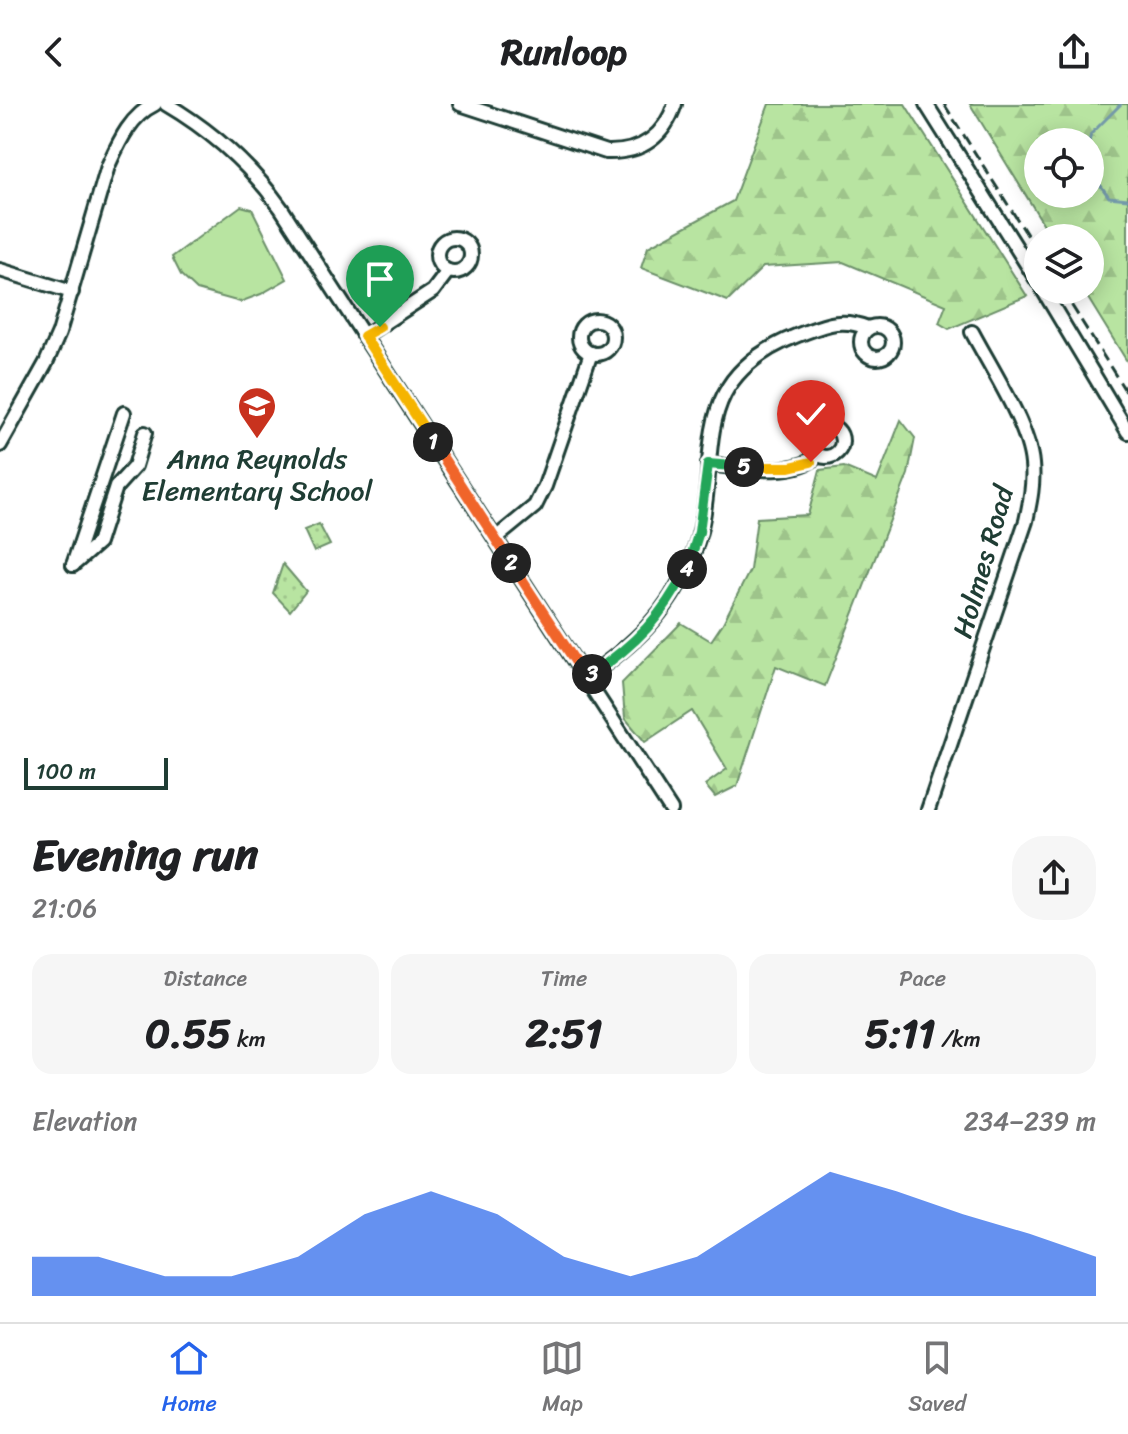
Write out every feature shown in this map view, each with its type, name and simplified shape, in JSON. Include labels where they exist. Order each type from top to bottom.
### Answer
[{"type":"street","points":[[0,445],[46,363],[72,292],[108,166],[119,141],[134,120],[155,104]]},
{"type":"street","points":[[166,104],[220,142],[259,179],[281,208],[671,810]]},
{"type":"street","points":[[460,104],[485,108],[606,152],[624,152],[643,146],[659,134],[671,118],[675,104]]},
{"type":"street","points":[[926,104],[1024,260]]},
{"type":"street","points":[[0,270],[72,292]]},
{"type":"street","points":[[364,336],[433,291],[448,271]]},
{"type":"street","points":[[1051,304],[1128,432]]},
{"type":"street","points":[[586,678],[627,649],[654,623],[675,593],[691,560],[699,532],[710,435],[718,406],[732,382],[750,362],[776,344],[830,324],[850,321],[868,328]]},
{"type":"street","name":"Holmes Road","points":[[928,810],[1026,521],[1032,493],[1032,463],[1025,433],[972,332]]},
{"type":"street","points":[[496,538],[535,506],[545,486],[591,353]]},
{"type":"street","points":[[124,413],[73,565],[98,543],[116,487],[135,466],[145,433]]},
{"type":"street","points":[[708,464],[757,469],[790,467],[811,462],[818,455]]},
{"type":"green space","points":[[769,104],[905,104],[1024,291],[1024,297],[949,329],[939,323],[946,305],[843,262],[763,267],[728,301],[641,268],[648,247],[733,201]]},
{"type":"green space","points":[[970,104],[1128,104],[1128,363],[1092,304],[1104,304],[1104,224],[1043,224],[1034,208],[1104,208],[1104,128],[1024,128],[1024,192]]},
{"type":"green space","points":[[241,206],[252,209],[287,279],[240,302],[197,290],[181,275],[172,257]]},
{"type":"green space","points":[[901,420],[915,438],[908,474],[825,686],[776,666],[737,786],[715,797],[705,785],[727,769],[692,711],[645,742],[625,718],[622,683],[681,623],[711,641],[750,570],[757,518],[808,515],[820,470],[844,467],[877,481]]},
{"type":"green space","points":[[319,524],[330,545],[314,552],[304,530]]},
{"type":"green space","points":[[283,564],[306,591],[290,611],[273,593]]},
{"type":"waterway","points":[[1097,128],[1121,104]]},
{"type":"waterway","points":[[1104,190],[1109,197],[1128,199]]},
{"type":"railway","points":[[944,104],[1024,230]]},
{"type":"railway","points":[[1071,304],[1128,395]]},
{"type":"place","name":"Anna Reynolds Elementary School","points":[[257,440]]},
{"type":"route","points":[[380,327],[364,336],[586,678],[627,649],[654,623],[675,593],[691,560],[699,532],[708,464],[757,469],[811,462]]}]
